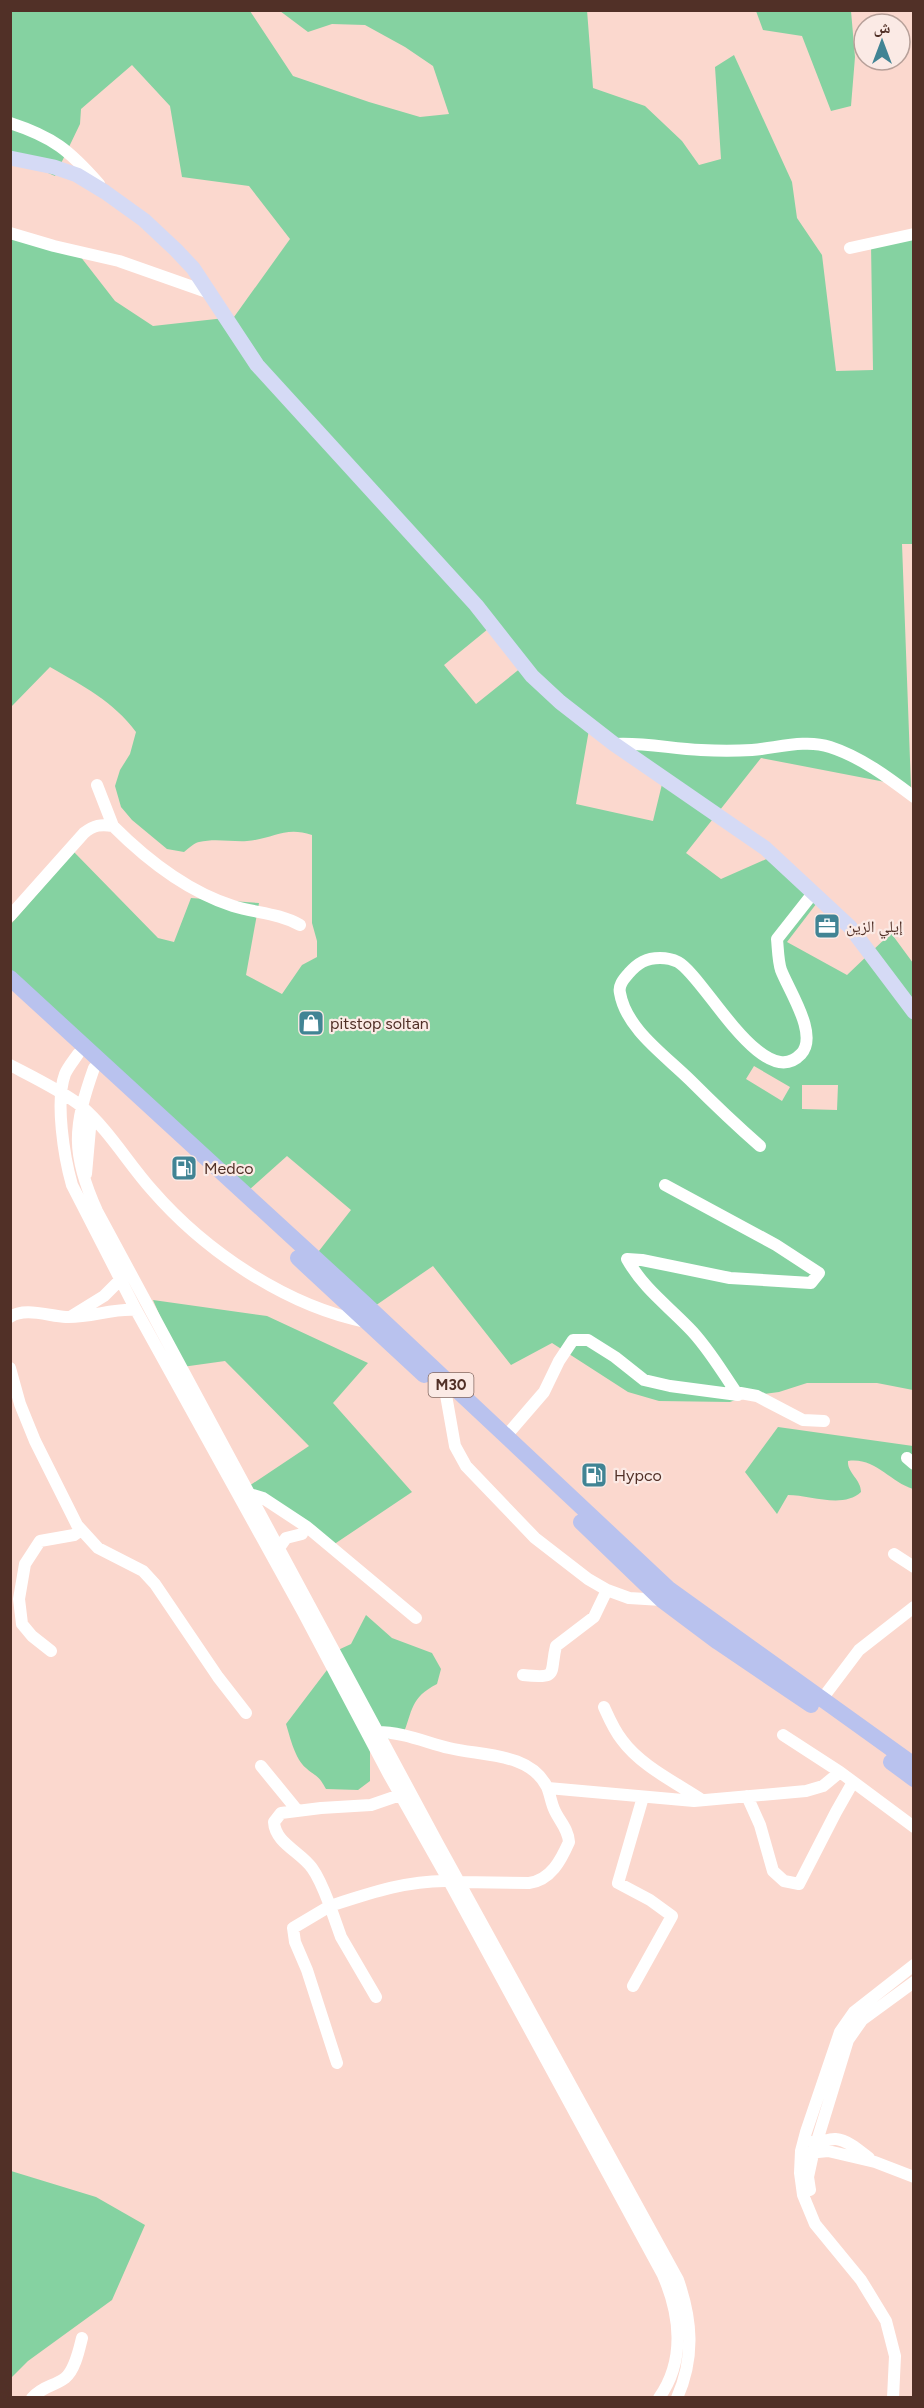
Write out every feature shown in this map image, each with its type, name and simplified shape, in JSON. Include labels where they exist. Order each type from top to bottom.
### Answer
[{"type":"highway","name":"M30","points":[[10,978],[506,1436],[549,1485],[662,1600],[718,1642],[795,1687],[822,1699],[914,1765]]},
{"type":"highway","name":"M30","points":[[10,993],[94,1068],[366,1322],[549,1485],[669,1589],[914,1779]]},
{"type":"main road","points":[[10,158],[54,167],[77,175],[144,220],[176,250],[193,268],[257,365],[476,605],[532,676],[560,702],[614,744],[765,848],[850,927],[914,1012]]},
{"type":"street","points":[[10,123],[48,137],[86,169],[105,192]]},
{"type":"street","points":[[10,233],[119,261],[207,291]]},
{"type":"street","points":[[850,248],[914,234]]},
{"type":"street","points":[[614,744],[635,743],[700,750],[752,750],[808,744],[829,747],[860,761],[914,797]]},
{"type":"street","points":[[97,785],[113,826],[176,880],[223,903],[288,919],[300,925]]},
{"type":"street","points":[[10,916],[84,833],[98,825],[113,826]]},
{"type":"street","points":[[760,1146],[655,1050],[631,1019],[619,991],[621,982],[634,967],[646,959],[669,958],[679,962],[734,1028],[764,1055],[774,1061],[785,1062],[799,1056],[807,1048],[807,1032],[780,967],[777,939],[814,892]]},
{"type":"street","points":[[78,1054],[65,1074],[62,1095],[62,1132],[66,1163],[72,1185],[136,1310],[244,1495],[279,1548],[377,1732],[400,1795],[454,1881]]},
{"type":"street","points":[[10,1065],[81,1106],[187,1227],[221,1254],[313,1307],[366,1322]]},
{"type":"street","points":[[94,1068],[78,1120],[77,1156],[85,1184],[97,1212],[244,1495],[392,1771],[613,2173],[663,2275],[672,2298],[677,2322],[677,2347],[672,2371],[659,2397]]},
{"type":"street","points":[[85,1184],[91,1117]]},
{"type":"street","points":[[506,1436],[544,1392],[559,1361],[573,1340],[588,1340],[615,1357],[644,1380],[670,1386],[738,1395],[690,1329],[655,1297],[636,1275],[627,1259],[730,1278],[763,1281],[811,1283],[819,1273],[776,1245],[665,1185]]},
{"type":"street","points":[[70,1317],[104,1296],[121,1279]]},
{"type":"street","points":[[10,1317],[17,1312],[26,1311],[46,1316],[90,1317],[124,1309],[136,1310]]},
{"type":"street","points":[[10,1368],[15,1405],[81,1530],[98,1548],[129,1562],[149,1577],[218,1677],[246,1713]]},
{"type":"street","points":[[735,1392],[757,1396],[803,1420],[824,1421]]},
{"type":"street","points":[[446,1395],[455,1446],[466,1466],[535,1538],[588,1579],[607,1590],[629,1598],[662,1600]]},
{"type":"street","points":[[244,1495],[288,1522],[319,1546],[338,1555]]},
{"type":"street","points":[[244,1495],[263,1498],[291,1516],[416,1618]]},
{"type":"street","points":[[51,1651],[32,1636],[22,1624],[19,1599],[25,1564],[40,1541],[74,1535],[81,1530]]},
{"type":"street","points":[[279,1548],[286,1538],[302,1534]]},
{"type":"street","points":[[894,1554],[914,1567]]},
{"type":"street","points":[[523,1675],[543,1677],[550,1673],[554,1666],[556,1646],[589,1623],[598,1611],[607,1590]]},
{"type":"street","points":[[822,1699],[859,1650],[914,1607]]},
{"type":"street","points":[[604,1707],[616,1732],[631,1750],[653,1768],[702,1800]]},
{"type":"street","points":[[337,2063],[308,1970],[295,1942],[293,1928],[330,1906],[390,1887],[430,1881],[530,1883],[540,1881],[550,1874],[569,1842],[566,1828],[555,1811],[548,1788],[538,1774],[514,1760],[450,1748],[392,1732],[377,1732]]},
{"type":"street","points":[[783,1735],[840,1772],[914,1827]]},
{"type":"street","points":[[261,1766],[297,1810]]},
{"type":"street","points":[[548,1788],[702,1800],[806,1791],[823,1786],[840,1772]]},
{"type":"street","points":[[747,1796],[760,1825],[773,1871],[784,1881],[799,1884],[854,1782]]},
{"type":"street","points":[[376,1997],[341,1937],[314,1870],[283,1841],[274,1827],[276,1817],[281,1813],[370,1805],[400,1795]]},
{"type":"street","points":[[633,1986],[672,1916],[650,1900],[618,1883],[643,1797]]},
{"type":"street","points":[[893,2397],[895,2356],[886,2321],[870,2293],[822,2234],[809,2213],[800,2184],[840,2032],[854,2012],[914,1965]]},
{"type":"street","points":[[902,2397],[903,2354],[894,2318],[868,2275],[828,2229],[816,2210],[809,2183],[809,2147],[827,2109],[844,2048],[852,2032],[869,2014],[914,1982]]},
{"type":"street","points":[[827,2109],[835,2139]]},
{"type":"street","points":[[809,2147],[835,2139],[849,2144],[875,2162]]},
{"type":"street","points":[[809,2147],[875,2162],[914,2177]]},
{"type":"street","points":[[613,2173],[678,2280],[687,2304],[691,2330],[690,2356],[684,2382],[677,2397]]},
{"type":"street","points":[[32,2397],[41,2388],[66,2377],[76,2358],[82,2338]]},
{"type":"green space","points":[[587,10],[593,88],[645,106],[682,141],[699,165],[721,159],[715,67],[734,55],[792,182],[797,218],[822,255],[836,371],[873,370],[871,244],[913,232],[914,544],[902,544],[911,787],[761,758],[686,853],[721,879],[780,853],[823,895],[787,942],[847,975],[891,933],[913,963],[913,1390],[877,1383],[807,1383],[779,1392],[743,1397],[730,1402],[659,1401],[628,1392],[552,1343],[511,1365],[433,1266],[372,1308],[315,1256],[351,1210],[287,1156],[249,1190],[11,973],[11,924],[74,852],[158,938],[174,942],[191,898],[259,903],[246,975],[282,994],[302,965],[317,957],[317,941],[312,923],[312,835],[286,832],[256,840],[199,842],[184,852],[167,849],[132,820],[121,807],[115,786],[120,770],[130,754],[136,732],[118,711],[97,695],[50,667],[11,707],[10,227],[25,235],[73,247],[115,301],[153,326],[234,317],[290,239],[249,186],[182,177],[170,106],[132,65],[81,109],[80,124],[55,176],[11,157],[11,11],[250,11],[293,76],[420,117],[449,114],[433,66],[405,47],[365,25],[332,24],[308,32],[280,11]],"holes":[[[488,629],[522,667],[476,704],[444,665]],[[590,724],[665,772],[653,821],[576,804]],[[754,1066],[790,1087],[782,1101],[746,1079]],[[802,1085],[838,1085],[837,1110],[802,1109]]]},
{"type":"green space","points":[[756,11],[851,11],[854,72],[851,106],[831,111],[802,36],[763,30]]},
{"type":"green space","points":[[153,1300],[267,1316],[368,1363],[333,1403],[412,1492],[333,1545],[246,1488],[309,1446],[225,1361],[182,1367]]},
{"type":"green space","points":[[778,1427],[913,1446],[913,1489],[874,1466],[858,1461],[848,1461],[861,1492],[845,1500],[788,1495],[777,1514],[745,1472]]},
{"type":"green space","points":[[366,1615],[392,1638],[432,1653],[441,1669],[437,1684],[422,1694],[414,1705],[403,1735],[370,1744],[370,1781],[358,1790],[326,1789],[319,1778],[302,1764],[293,1748],[286,1724],[330,1666],[338,1650],[351,1644]]},
{"type":"green space","points":[[11,2171],[96,2197],[145,2225],[112,2300],[28,2361],[11,2378]]},
{"type":"place","name":"إيلي الزين","points":[[827,926]]},
{"type":"place","name":"pitstop soltan","points":[[311,1023]]},
{"type":"place","name":"Medco","points":[[184,1168]]},
{"type":"place","name":"Hypco","points":[[594,1475]]}]
